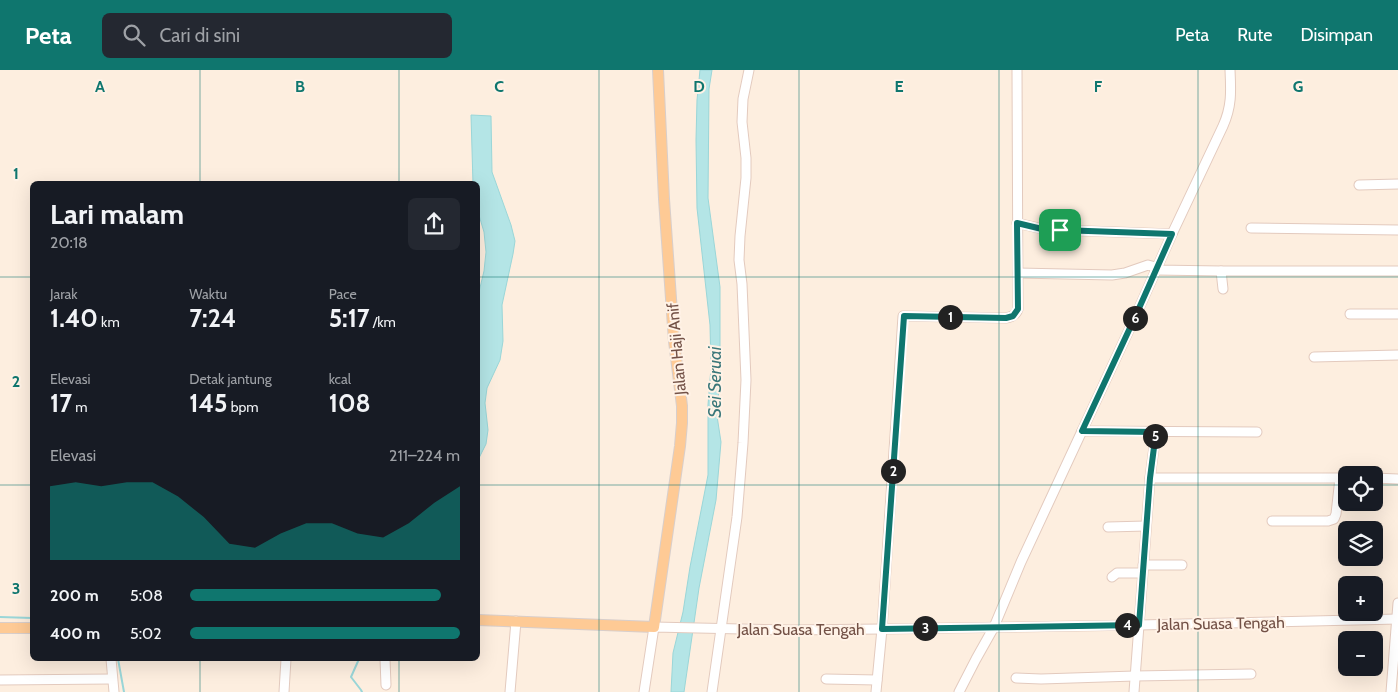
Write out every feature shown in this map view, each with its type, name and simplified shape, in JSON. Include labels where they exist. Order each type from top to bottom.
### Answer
[{"type":"main road","name":"Jalan Haji Anif","points":[[654,626],[682,423],[664,208],[658,70]]},
{"type":"main road","points":[[480,620],[654,626]]},
{"type":"main road","points":[[0,628],[30,628]]},
{"type":"street","points":[[712,692],[737,517],[743,443],[746,380],[742,284],[739,260],[746,178],[742,122],[743,99],[749,70]]},
{"type":"street","points":[[876,692],[904,316],[1010,317],[1018,309],[1017,70]]},
{"type":"street","points":[[960,692],[994,628],[1021,562],[1229,114],[1231,100],[1230,70]]},
{"type":"street","points":[[1359,185],[1398,184]]},
{"type":"street","points":[[1017,223],[1042,229],[1172,234]]},
{"type":"street","points":[[1251,228],[1398,230]]},
{"type":"street","points":[[1018,273],[1112,275],[1125,273],[1148,265],[1156,270],[1221,272],[1398,271]]},
{"type":"street","points":[[1221,272],[1223,289]]},
{"type":"street","points":[[1350,314],[1398,314]]},
{"type":"street","points":[[1314,357],[1398,355]]},
{"type":"street","points":[[1082,431],[1257,432]]},
{"type":"street","points":[[1134,692],[1150,478],[1156,432]]},
{"type":"street","points":[[1150,478],[1338,478]]},
{"type":"street","points":[[1383,478],[1398,479]]},
{"type":"street","points":[[1272,521],[1328,521],[1334,519],[1338,504]]},
{"type":"street","points":[[1108,527],[1146,526]]},
{"type":"street","points":[[1112,577],[1117,573],[1182,565]]},
{"type":"street","points":[[1393,689],[1398,603]]},
{"type":"street","name":"Jalan Suasa Tengah","points":[[654,626],[790,630],[994,628],[1398,619]]},
{"type":"street","points":[[510,692],[516,621]]},
{"type":"street","points":[[644,692],[654,626]]},
{"type":"street","points":[[111,661],[114,692]]},
{"type":"street","points":[[284,692],[286,661]]},
{"type":"street","points":[[385,661],[386,685]]},
{"type":"street","points":[[1016,678],[1251,674]]},
{"type":"street","points":[[0,680],[112,679]]},
{"type":"street","points":[[826,679],[877,680]]},
{"type":"water","name":"Sei Seruai","points":[[700,70],[712,70],[709,89],[708,198],[720,287],[720,374],[717,416],[721,442],[716,500],[699,588],[684,692],[671,692],[673,653],[683,612],[708,475],[708,405],[711,368],[710,325],[697,208],[696,140]]},
{"type":"water","points":[[471,115],[491,116],[492,172],[515,241],[502,305],[503,341],[500,360],[487,388],[485,403],[488,430],[486,444],[480,456],[480,288],[486,252],[484,232],[480,219],[480,181],[473,181]]},
{"type":"waterway","points":[[0,617],[30,618]]},
{"type":"waterway","points":[[118,661],[124,692]]},
{"type":"waterway","points":[[358,661],[351,677],[362,692]]},
{"type":"route","points":[[1017,223],[1042,229],[1060,230],[1172,234],[1082,431],[1156,432],[1150,478],[1139,625],[882,629],[904,316],[1006,318],[1013,316],[1018,309],[1017,223]]}]
